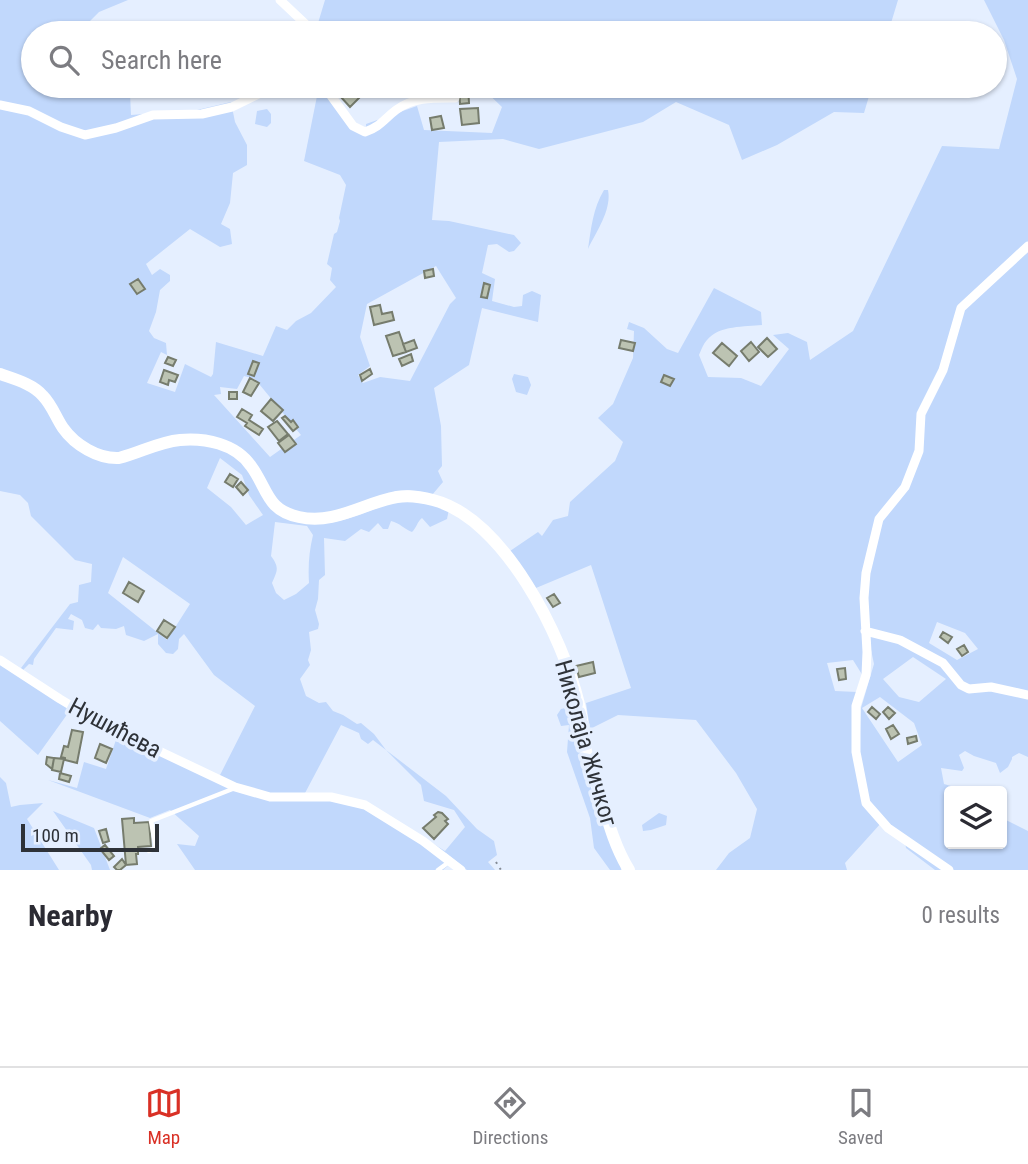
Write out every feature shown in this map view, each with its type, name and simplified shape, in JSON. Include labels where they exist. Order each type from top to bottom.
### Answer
[{"type":"street","points":[[280,0],[302,21]]},
{"type":"street","points":[[0,105],[29,111],[61,127],[85,135],[116,128],[153,114],[202,114],[232,107],[250,98]]},
{"type":"street","points":[[333,98],[353,126],[365,132],[377,128],[397,109],[410,102],[430,98]]},
{"type":"street","points":[[949,870],[888,828],[866,803],[856,752],[856,706],[866,675],[866,573],[878,519],[905,487],[919,452],[921,414],[943,370],[961,308],[1028,246]]},
{"type":"street","name":"Николаја Жичког","points":[[0,374],[39,392],[70,436],[100,456],[119,458],[159,443],[182,440],[206,440],[225,446],[246,460],[272,503],[289,514],[324,519],[404,496],[439,501],[469,516],[493,539],[520,575],[555,638],[579,704],[586,750],[608,824],[629,870]]},
{"type":"street","points":[[865,631],[900,640],[943,663],[961,685],[969,689],[991,687],[1028,695]]},
{"type":"street","name":"Нушићева","points":[[0,660],[100,723],[235,787],[270,797],[331,797],[365,805],[423,841],[461,870]]},
{"type":"lane","points":[[149,851],[156,848],[151,821],[235,787]]},
{"type":"lane","points":[[439,870],[450,861]]},
{"type":"path","points":[[496,862],[501,870]]},
{"type":"shaded area","points":[[0,0],[128,0],[99,12],[90,21],[21,21],[21,98],[130,98],[131,115],[197,110],[231,102],[235,122],[247,145],[247,165],[233,173],[230,203],[221,224],[230,229],[232,244],[220,247],[190,229],[146,264],[152,275],[160,269],[170,275],[170,281],[160,290],[149,331],[154,338],[166,343],[167,355],[161,352],[147,383],[175,392],[185,364],[211,377],[216,342],[263,356],[276,326],[287,330],[296,321],[311,313],[336,287],[330,280],[332,268],[327,264],[340,221],[346,185],[340,175],[304,161],[317,98],[328,98],[349,125],[357,124],[366,128],[366,124],[417,106],[424,130],[492,133],[502,107],[493,98],[868,98],[864,113],[834,112],[777,145],[742,160],[729,125],[676,102],[643,122],[539,149],[503,139],[439,142],[432,220],[514,235],[521,243],[514,251],[509,252],[497,244],[488,245],[482,273],[495,279],[492,301],[514,307],[522,306],[523,295],[532,291],[541,295],[538,322],[482,308],[469,365],[434,388],[441,426],[442,466],[438,471],[443,482],[432,495],[409,490],[396,491],[329,516],[308,516],[291,512],[276,504],[249,456],[226,442],[226,449],[251,472],[264,499],[271,507],[297,521],[320,524],[332,522],[408,500],[424,501],[449,509],[447,519],[430,527],[422,518],[412,532],[391,521],[388,529],[383,529],[378,523],[369,532],[361,529],[345,541],[324,538],[325,575],[319,580],[315,610],[319,624],[318,629],[309,632],[310,665],[300,679],[306,696],[319,703],[326,702],[333,711],[357,724],[361,723],[386,750],[446,796],[477,829],[494,841],[497,855],[488,862],[495,870],[467,870],[446,853],[450,864],[443,870],[195,870],[177,844],[195,846],[199,836],[170,810],[150,818],[48,780],[77,788],[84,762],[106,769],[118,734],[227,785],[229,781],[219,777],[255,706],[214,675],[184,634],[179,639],[178,649],[173,654],[166,653],[158,644],[158,634],[144,641],[126,635],[124,626],[116,629],[101,628],[98,624],[93,630],[85,628],[82,620],[71,614],[68,619],[74,621],[73,630],[56,628],[34,659],[33,665],[29,664],[23,670],[21,668],[70,604],[78,602],[79,585],[91,582],[92,564],[75,560],[31,516],[28,503],[20,495],[0,491]],"holes":[[[436,266],[456,298],[450,304],[410,381],[380,377],[363,383],[358,375],[370,366],[360,337],[367,304]],[[244,376],[255,379],[301,435],[270,457],[214,395],[221,394],[220,387],[237,389]],[[220,458],[242,475],[249,495],[263,515],[246,525],[231,507],[207,488]],[[275,522],[307,526],[313,535],[309,583],[284,600],[276,593],[272,583],[277,570],[271,556]],[[123,557],[190,604],[167,640],[108,593]],[[341,725],[359,733],[361,739],[368,744],[373,740],[421,785],[424,801],[454,810],[465,827],[445,851],[366,802],[304,795]]]},
{"type":"shaded area","points":[[325,0],[898,0],[892,21],[319,21]]},
{"type":"shaded area","points":[[984,0],[1028,0],[1028,757],[1019,753],[1012,757],[1008,767],[1000,773],[996,763],[965,751],[959,755],[964,768],[962,771],[941,768],[944,784],[951,786],[944,786],[944,849],[1007,849],[1007,820],[1028,831],[1028,870],[935,870],[906,848],[905,842],[882,822],[845,863],[847,870],[716,870],[729,853],[750,838],[757,809],[736,773],[696,720],[618,715],[590,729],[586,703],[631,688],[591,565],[536,588],[510,551],[538,532],[542,536],[553,520],[568,516],[570,502],[615,461],[623,442],[598,418],[613,404],[633,358],[634,331],[627,329],[629,322],[644,328],[667,349],[678,353],[714,288],[761,312],[762,325],[725,329],[712,335],[699,355],[708,377],[741,378],[761,386],[789,349],[773,335],[788,333],[807,342],[810,360],[853,331],[942,146],[999,149],[1017,79],[1007,49],[1007,21],[994,21]],"holes":[[[937,622],[965,633],[978,649],[957,660],[929,643]],[[870,645],[874,664],[861,708],[860,733],[857,692],[835,691],[827,663],[853,660],[863,676]],[[913,657],[946,679],[919,702],[899,697],[883,679]],[[880,697],[914,723],[922,745],[898,762],[862,708]]]},
{"type":"shaded area","points":[[267,109],[271,114],[271,123],[267,127],[255,124],[257,111]]},
{"type":"shaded area","points":[[604,190],[608,190],[608,205],[588,249],[595,211]]},
{"type":"shaded area","points":[[514,374],[528,377],[531,385],[527,395],[516,392],[512,379]]},
{"type":"shaded area","points":[[0,664],[71,709],[38,755],[0,721]]},
{"type":"shaded area","points":[[563,670],[619,844],[621,870],[610,870],[594,848],[590,818],[567,752],[569,725],[561,726],[557,715],[565,708]]},
{"type":"shaded area","points":[[0,777],[6,783],[11,807],[43,803],[27,819],[59,870],[0,870]]},
{"type":"shaded area","points":[[53,811],[94,828],[110,870],[92,870]]},
{"type":"shaded area","points":[[659,813],[667,816],[666,825],[643,831],[642,825]]},
{"type":"building","points":[[342,98],[359,98],[350,107]]},
{"type":"building","points":[[460,98],[469,98],[469,103],[460,104]]},
{"type":"building","points":[[478,108],[479,123],[462,125],[460,109]]},
{"type":"building","points":[[441,116],[444,128],[432,130],[430,118]]},
{"type":"building","points":[[433,269],[434,276],[425,278],[424,271]]},
{"type":"building","points":[[138,279],[145,289],[137,294],[130,284]]},
{"type":"building","points":[[484,283],[490,285],[487,298],[481,297]]},
{"type":"building","points":[[380,305],[382,314],[392,312],[394,320],[374,325],[370,307]]},
{"type":"building","points":[[399,332],[406,352],[393,356],[386,336]]},
{"type":"building","points":[[767,338],[777,349],[768,357],[758,347]]},
{"type":"building","points":[[414,340],[417,348],[406,352],[403,344]]},
{"type":"building","points":[[621,340],[635,343],[633,351],[619,348]]},
{"type":"building","points":[[751,342],[759,352],[749,361],[741,351]]},
{"type":"building","points":[[722,343],[737,356],[729,366],[713,353]]},
{"type":"building","points":[[411,354],[413,361],[402,366],[399,359]]},
{"type":"building","points":[[168,357],[176,360],[173,366],[165,363]]},
{"type":"building","points":[[253,361],[259,363],[254,376],[248,374]]},
{"type":"building","points":[[370,369],[372,374],[362,381],[360,375]]},
{"type":"building","points":[[164,370],[178,375],[175,382],[169,380],[168,385],[160,382]]},
{"type":"building","points":[[664,375],[674,379],[670,386],[661,382]]},
{"type":"building","points":[[250,378],[259,383],[251,396],[243,392]]},
{"type":"building","points":[[229,392],[237,392],[237,399],[229,399]]},
{"type":"building","points":[[271,399],[283,410],[273,421],[261,411]]},
{"type":"building","points":[[242,409],[252,415],[249,420],[263,429],[259,435],[237,417]]},
{"type":"building","points":[[285,416],[291,422],[293,420],[298,427],[293,431],[282,418]]},
{"type":"building","points":[[277,421],[288,434],[279,441],[268,427]]},
{"type":"building","points":[[289,435],[296,444],[285,452],[278,443]]},
{"type":"building","points":[[230,474],[238,479],[233,487],[225,482]]},
{"type":"building","points":[[241,482],[248,490],[243,495],[236,487]]},
{"type":"building","points":[[129,582],[144,591],[138,602],[123,593]]},
{"type":"building","points":[[554,594],[560,603],[553,607],[547,598]]},
{"type":"building","points":[[164,620],[175,627],[167,638],[157,631]]},
{"type":"building","points":[[943,632],[952,637],[948,643],[940,637]]},
{"type":"building","points":[[964,645],[968,652],[962,656],[957,649]]},
{"type":"building","points":[[593,662],[595,673],[579,677],[576,666]]},
{"type":"building","points":[[845,668],[846,679],[839,680],[837,669]]},
{"type":"building","points":[[872,707],[880,714],[876,719],[868,712]]},
{"type":"building","points":[[888,707],[895,713],[889,719],[883,712]]},
{"type":"building","points":[[893,725],[899,734],[891,739],[886,729]]},
{"type":"building","points":[[72,730],[83,732],[77,763],[61,757],[64,746],[68,747]]},
{"type":"building","points":[[916,736],[917,741],[908,744],[907,738]]},
{"type":"building","points":[[100,744],[112,749],[106,763],[95,758]]},
{"type":"building","points":[[47,757],[54,758],[52,769],[46,764]]},
{"type":"building","points":[[54,758],[64,759],[61,772],[52,770]]},
{"type":"building","points":[[60,773],[71,776],[69,782],[59,779]]},
{"type":"building","points":[[438,812],[448,819],[445,821],[448,824],[434,839],[423,828]]},
{"type":"building","points":[[134,818],[134,823],[149,822],[151,846],[138,847],[137,864],[126,865],[122,819]]},
{"type":"building","points":[[106,829],[109,841],[103,843],[99,831]]},
{"type":"building","points":[[105,845],[114,856],[109,860],[100,849]]},
{"type":"building","points":[[122,859],[126,865],[117,870],[114,867]]}]
